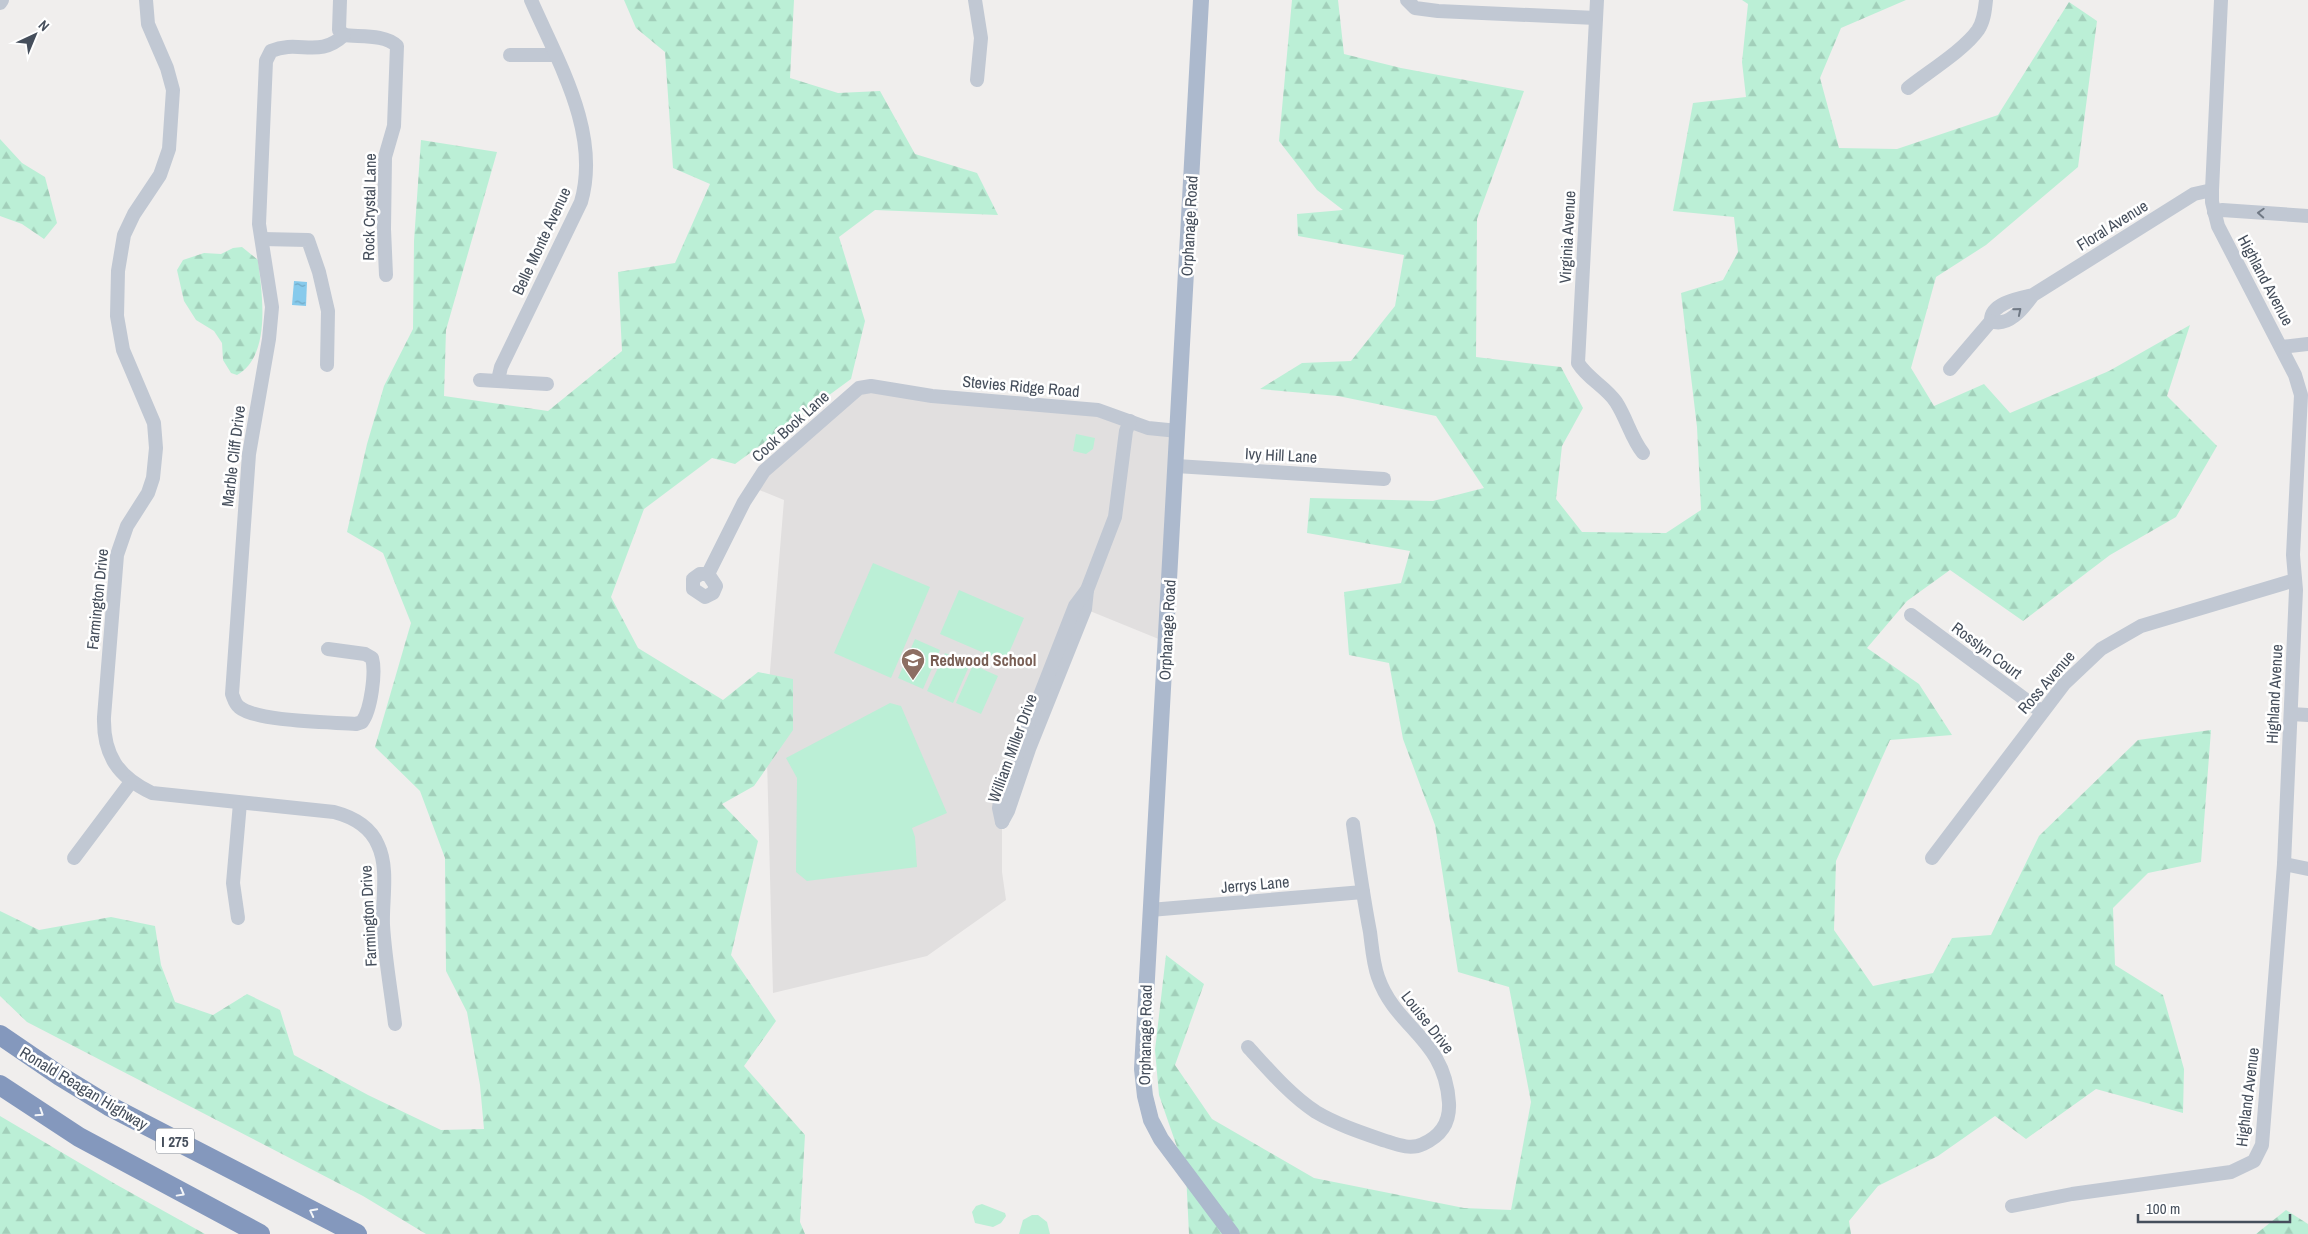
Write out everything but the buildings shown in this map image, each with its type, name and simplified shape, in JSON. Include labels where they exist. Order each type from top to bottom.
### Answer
[{"type":"highway","name":"Ronald Reagan Highway","points":[[0,1035],[60,1076],[109,1106],[357,1234]]},
{"type":"highway","name":"I 275","points":[[0,1085],[79,1137],[260,1234]]},
{"type":"main road","name":"Orphanage Road","points":[[1201,0],[1142,1069],[1145,1096],[1151,1120],[1161,1139],[1232,1234]]},
{"type":"street","name":"Farmington Drive","points":[[146,0],[148,24],[167,68],[173,90],[169,149],[160,175],[134,214],[124,236],[118,271],[116,316],[123,350],[154,423],[156,448],[154,478],[148,493],[128,526],[117,555],[103,725],[109,754],[115,764],[132,782],[152,793],[334,812],[358,821],[378,844],[383,864],[383,928],[395,1024]]},
{"type":"street","points":[[340,0],[338,30],[344,35]]},
{"type":"street","name":"Belle Monte Avenue","points":[[498,380],[501,367],[581,202],[586,187],[585,138],[580,116],[531,0]]},
{"type":"street","points":[[975,0],[982,38],[977,80]]},
{"type":"street","points":[[1407,0],[1415,8],[1438,11],[1596,18]]},
{"type":"street","name":"Virginia Avenue","points":[[1597,0],[1578,363],[1584,372],[1616,402],[1634,442],[1643,454]]},
{"type":"street","points":[[1908,88],[1978,31],[1985,14],[1986,0]]},
{"type":"street","name":"Highland Avenue","points":[[2012,1206],[2064,1195],[2231,1172],[2254,1161],[2262,1145],[2284,864],[2295,580],[2293,555],[2301,395],[2295,375],[2218,226],[2214,212],[2212,190],[2221,0]]},
{"type":"street","name":"Marble Cliff Drive","points":[[328,649],[364,654],[372,658],[374,664],[369,705],[362,722],[356,724],[256,715],[240,708],[235,703],[232,694],[243,526],[250,454],[269,339],[272,307],[259,224],[266,61],[271,50],[282,46],[326,48],[344,35]]},
{"type":"street","name":"Rock Crystal Lane","points":[[344,35],[385,39],[392,41],[397,46],[394,126],[386,157],[384,229],[386,275]]},
{"type":"street","points":[[510,54],[555,55]]},
{"type":"street","name":"Floral Avenue","points":[[1950,370],[1991,321],[1994,312],[2011,300],[2033,295],[2194,194],[2212,190]]},
{"type":"street","points":[[2214,212],[2308,216]]},
{"type":"street","points":[[262,239],[308,240],[319,272],[328,311],[327,365]]},
{"type":"street","points":[[2281,346],[2308,344]]},
{"type":"street","points":[[480,380],[547,384]]},
{"type":"street","name":"Stevies Ridge Road","points":[[859,388],[871,386],[932,396],[1098,410],[1148,428],[1178,431]]},
{"type":"street","name":"Cook Book Lane","points":[[708,574],[744,502],[764,470],[859,388]]},
{"type":"street","name":"William Miller Drive","points":[[1087,590],[1074,606],[1001,794],[999,808],[1002,822],[1008,811],[1029,749],[1085,609],[1087,590],[1115,517],[1126,431],[1130,421]]},
{"type":"street","name":"Ivy Hill Lane","points":[[1176,466],[1384,478]]},
{"type":"street","name":"Ross Avenue","points":[[1932,858],[2042,712],[2082,665],[2116,639],[2141,626],[2175,614],[2295,580]]},
{"type":"street","name":"Rosslyn Court","points":[[1911,615],[2042,712]]},
{"type":"street","points":[[2291,714],[2308,715]]},
{"type":"street","points":[[74,858],[132,782]]},
{"type":"street","points":[[238,918],[233,883],[240,803]]},
{"type":"street","name":"Louise Drive","points":[[1248,1047],[1302,1101],[1325,1117],[1342,1125],[1391,1143],[1412,1147],[1431,1141],[1443,1129],[1449,1112],[1446,1080],[1442,1067],[1433,1052],[1397,1010],[1382,988],[1377,975],[1362,892],[1353,824]]},
{"type":"street","points":[[2284,864],[2308,869]]},
{"type":"street","name":"Jerrys Lane","points":[[1150,910],[1362,892]]},
{"type":"shaded area","name":"Redwood School","points":[[859,388],[1098,410],[1178,431],[1166,642],[1085,609],[1002,822],[1002,872],[1006,900],[927,956],[773,993],[766,720],[784,500],[752,487]]},
{"type":"green space","points":[[624,0],[794,0],[790,78],[838,93],[880,91],[915,154],[977,173],[998,215],[875,210],[839,237],[865,321],[851,379],[735,464],[712,458],[644,509],[611,597],[638,648],[723,700],[758,672],[793,679],[793,730],[754,786],[722,804],[758,841],[731,955],[776,1021],[744,1066],[805,1135],[800,1222],[805,1234],[426,1234],[363,1196],[27,1022],[0,996],[0,911],[39,930],[111,917],[155,926],[161,965],[175,1002],[213,1015],[247,994],[280,1010],[294,1055],[368,1095],[441,1130],[484,1129],[480,1085],[467,1012],[446,971],[445,858],[420,791],[375,747],[411,623],[383,553],[347,532],[367,444],[384,386],[413,329],[414,241],[421,140],[497,152],[446,330],[444,396],[548,411],[622,351],[618,272],[675,263],[710,184],[673,168],[665,52],[636,28]]},
{"type":"green space","points":[[1292,0],[1338,0],[1344,54],[1401,68],[1524,91],[1477,219],[1476,357],[1561,367],[1583,408],[1562,446],[1556,499],[1582,532],[1666,533],[1701,510],[1697,427],[1681,293],[1723,280],[1738,252],[1734,217],[1673,211],[1693,103],[1746,97],[1742,62],[1748,4],[1742,0],[1906,0],[1841,28],[1820,78],[1839,148],[1897,149],[1998,115],[2069,2],[2097,21],[2078,167],[1986,245],[1936,277],[1911,368],[1934,406],[1984,384],[2010,413],[2109,371],[2190,325],[2167,396],[2217,446],[2176,517],[2110,555],[2023,621],[1950,570],[1907,601],[1867,648],[1919,684],[1952,735],[1890,740],[1836,861],[1834,930],[1873,986],[1933,973],[1952,938],[1991,935],[2039,836],[2138,740],[2211,730],[2201,862],[2148,873],[2113,908],[2115,965],[2163,995],[2184,1069],[2183,1113],[2096,1089],[2026,1139],[1995,1116],[1938,1156],[1878,1186],[1849,1221],[1851,1234],[1189,1234],[1186,1173],[1159,1095],[1155,1050],[1166,955],[1204,984],[1175,1065],[1212,1119],[1314,1178],[1464,1208],[1511,1210],[1531,1102],[1509,987],[1458,972],[1435,825],[1403,739],[1389,663],[1349,655],[1344,592],[1401,583],[1410,551],[1307,533],[1310,498],[1433,501],[1484,488],[1436,416],[1338,396],[1260,389],[1302,363],[1351,361],[1395,306],[1404,255],[1298,236],[1297,214],[1343,210],[1317,190],[1279,141]]},
{"type":"green space","points":[[0,139],[22,163],[45,177],[57,223],[44,239],[22,224],[0,216]]},
{"type":"green space","points":[[242,247],[258,260],[262,323],[256,353],[248,366],[237,375],[231,373],[223,360],[222,343],[214,331],[196,320],[184,301],[177,270],[183,260],[204,253],[221,254],[233,248]]},
{"type":"green space","points":[[1076,434],[1095,438],[1093,449],[1086,454],[1073,451]]},
{"type":"green space","points":[[873,563],[930,587],[891,678],[834,653]]},
{"type":"green space","points":[[959,590],[1024,618],[1005,662],[940,634]]},
{"type":"green space","points":[[915,639],[940,650],[923,689],[898,678]]},
{"type":"green space","points":[[945,653],[970,664],[953,703],[927,691]]},
{"type":"green space","points":[[973,665],[998,676],[981,714],[956,703]]},
{"type":"green space","points":[[890,703],[901,706],[947,813],[912,828],[915,837],[917,867],[807,881],[796,872],[797,778],[786,758]]},
{"type":"green space","points":[[0,1116],[117,1185],[205,1234],[0,1234]]},
{"type":"green space","points":[[982,1204],[1005,1213],[1006,1216],[1001,1223],[993,1227],[975,1223],[972,1212],[976,1206]]},
{"type":"green space","points":[[2286,1210],[2308,1224],[2308,1234],[2256,1234]]},
{"type":"green space","points":[[1032,1215],[1038,1215],[1047,1222],[1050,1234],[1019,1234],[1023,1220]]},
{"type":"water","points":[[294,281],[307,282],[306,306],[292,305]]},
{"type":"place","name":"Redwood School","points":[[913,681]]}]
